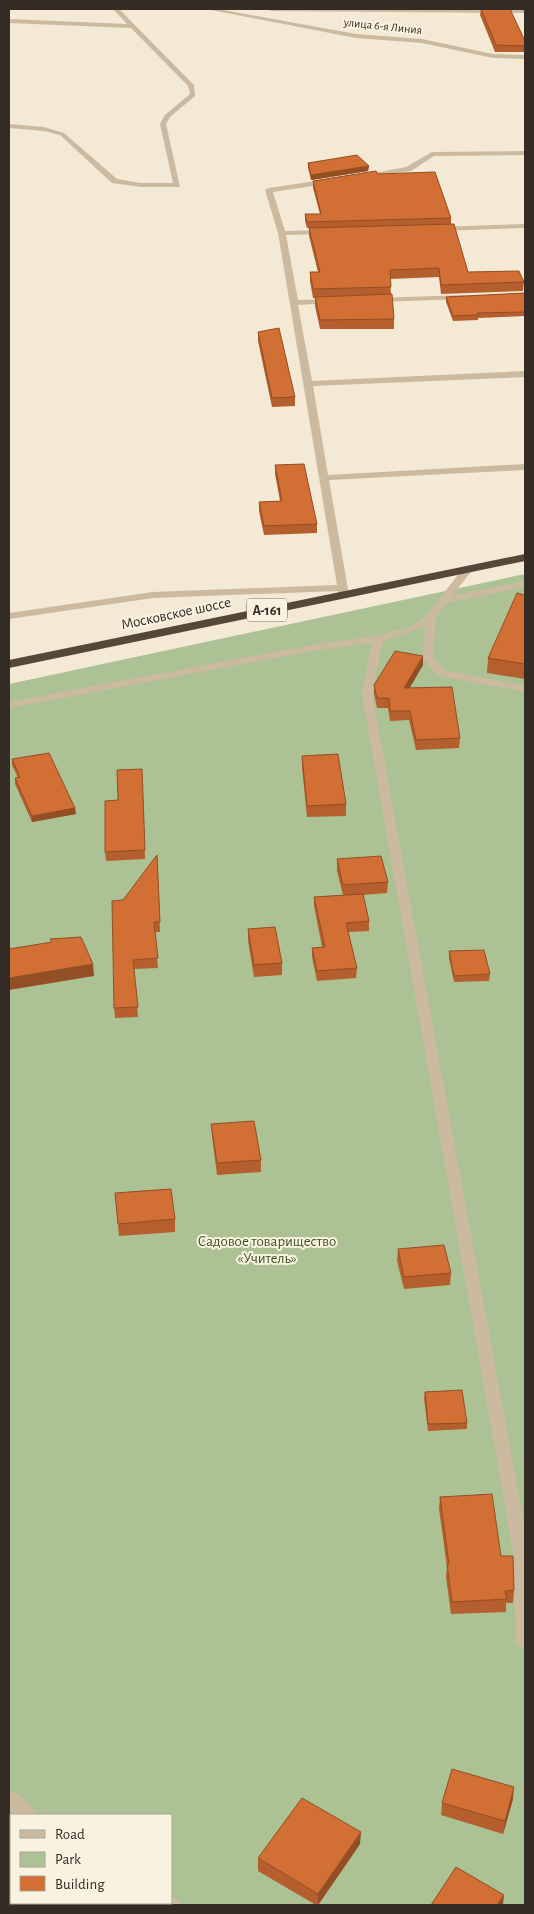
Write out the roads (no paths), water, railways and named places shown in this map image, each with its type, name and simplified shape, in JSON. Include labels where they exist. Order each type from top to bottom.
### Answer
[{"type":"highway","name":"Московское шоссе","points":[[9,664],[342,591],[525,557]]},
{"type":"street","points":[[9,126],[44,129],[62,134],[115,181],[141,185],[177,185],[163,124],[167,116],[193,95],[191,85],[116,9]]},
{"type":"street","name":"улица 6-я Линия","points":[[209,9],[356,36],[422,42],[493,56],[525,57]]},
{"type":"street","points":[[271,9],[525,11]]},
{"type":"street","points":[[9,21],[132,26]]},
{"type":"street","points":[[353,177],[408,169],[432,154],[525,153]]},
{"type":"street","points":[[9,616],[153,595],[342,591],[282,233],[269,190],[334,180]]},
{"type":"street","points":[[428,229],[525,226]]},
{"type":"street","points":[[282,233],[330,232]]},
{"type":"street","points":[[371,300],[477,296]]},
{"type":"street","points":[[294,303],[342,301]]},
{"type":"street","points":[[307,384],[525,374]]},
{"type":"street","points":[[323,478],[525,467]]},
{"type":"street","points":[[9,705],[323,646],[378,639],[418,627],[431,617],[468,569]]},
{"type":"street","points":[[442,601],[525,584]]},
{"type":"street","points":[[431,617],[428,657],[440,673],[525,689]]},
{"type":"street","points":[[378,639],[367,694],[521,1551],[525,1642]]},
{"type":"street","points":[[9,1798],[27,1814]]},
{"type":"park label","name":"Садовое товарищество «Учитель»","points":[[267,1250]]}]
